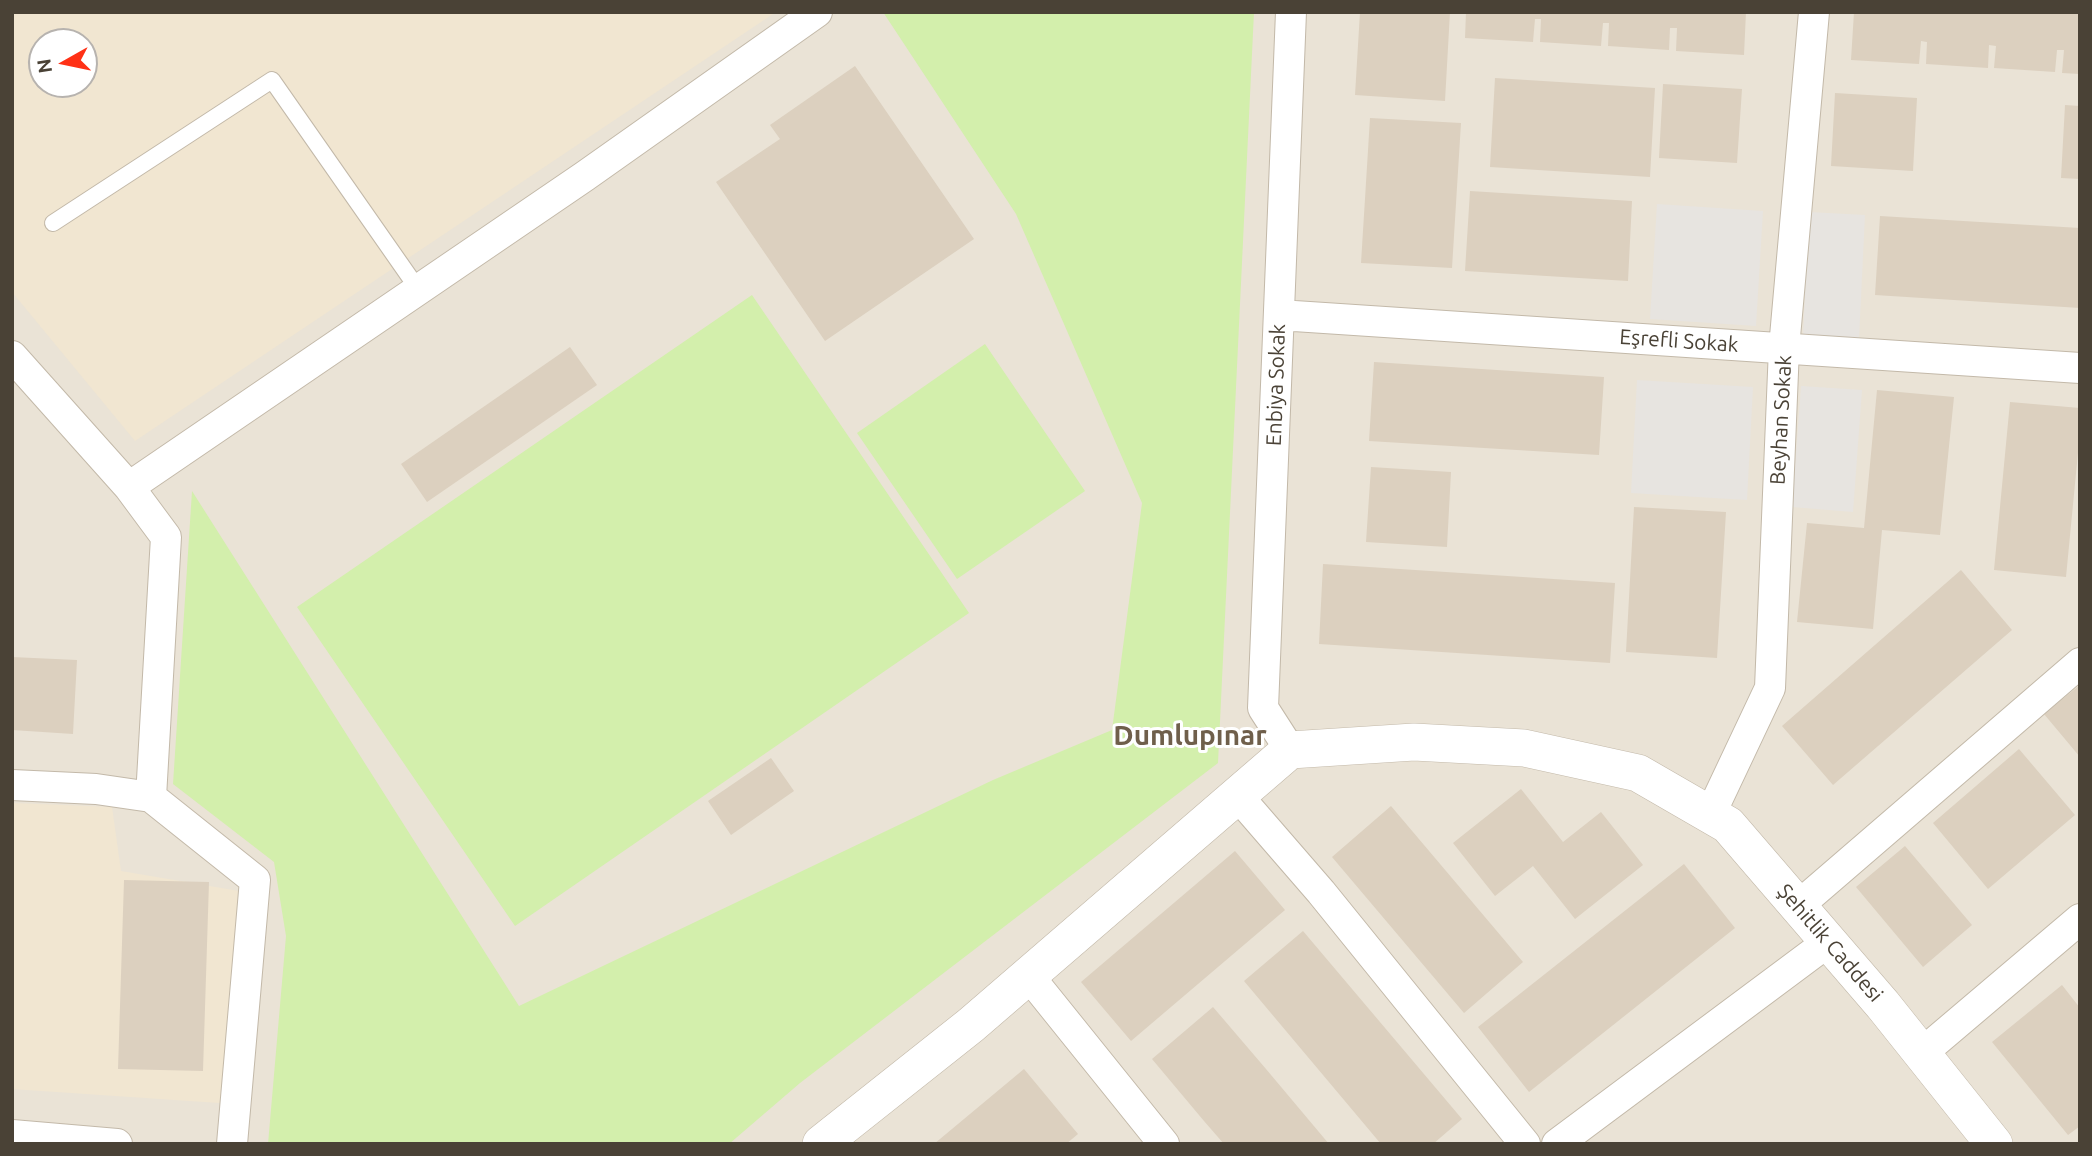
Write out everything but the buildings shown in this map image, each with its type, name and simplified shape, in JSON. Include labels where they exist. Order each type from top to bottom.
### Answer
[{"type":"street","points":[[129,487],[585,176],[817,12]]},
{"type":"street","name":"Enbiya Sokak","points":[[1290,750],[1263,708],[1291,12]]},
{"type":"street","name":"Beyhan Sokak","points":[[1710,815],[1770,688],[1784,348],[1814,12]]},
{"type":"street","name":"Eşrefli Sokak","points":[[1279,315],[2080,368]]},
{"type":"street","points":[[12,356],[129,487],[166,537],[150,797]]},
{"type":"street","points":[[1798,906],[2080,663]]},
{"type":"street","name":"Şehitlik Caddesi","points":[[1290,750],[1414,742],[1524,748],[1638,773],[1728,825],[1922,1053],[1994,1144]]},
{"type":"street","points":[[821,1144],[971,1025],[1290,750]]},
{"type":"street","points":[[12,785],[96,789],[150,797],[255,880],[232,1144]]},
{"type":"street","points":[[1237,795],[1321,891],[1525,1144]]},
{"type":"street","points":[[1922,1053],[2080,919]]},
{"type":"street","points":[[1557,1144],[1828,942]]},
{"type":"street","points":[[1028,975],[1164,1144]]},
{"type":"street","points":[[12,1135],[117,1144]]},
{"type":"lane","points":[[53,223],[272,80],[418,289]]},
{"type":"shaded area","points":[[12,12],[2080,12],[2080,1144],[12,1144]]},
{"type":"shaded area","points":[[12,12],[776,12],[135,441],[12,292]]},
{"type":"shaded area","points":[[1657,204],[1763,211],[1756,326],[1650,319]]},
{"type":"shaded area","points":[[1809,212],[1865,215],[1859,339],[1803,336]]},
{"type":"shaded area","points":[[1637,380],[1753,387],[1747,500],[1631,493]]},
{"type":"shaded area","points":[[1801,386],[1862,390],[1853,512],[1792,507]]},
{"type":"shaded area","points":[[12,803],[112,807],[121,871],[245,892],[234,1104],[12,1089]]},
{"type":"green space","points":[[883,12],[1254,12],[1218,763],[800,1083],[729,1144],[268,1144],[286,936],[274,862],[173,784],[192,491],[519,1006],[993,780],[1112,730],[1142,503],[1016,214]]},
{"type":"green space","points":[[752,295],[969,613],[515,926],[297,607]]},
{"type":"green space","points":[[985,344],[1085,491],[957,579],[857,433]]},
{"type":"district","name":"Dumlupınar","points":[[1190,736]]}]
